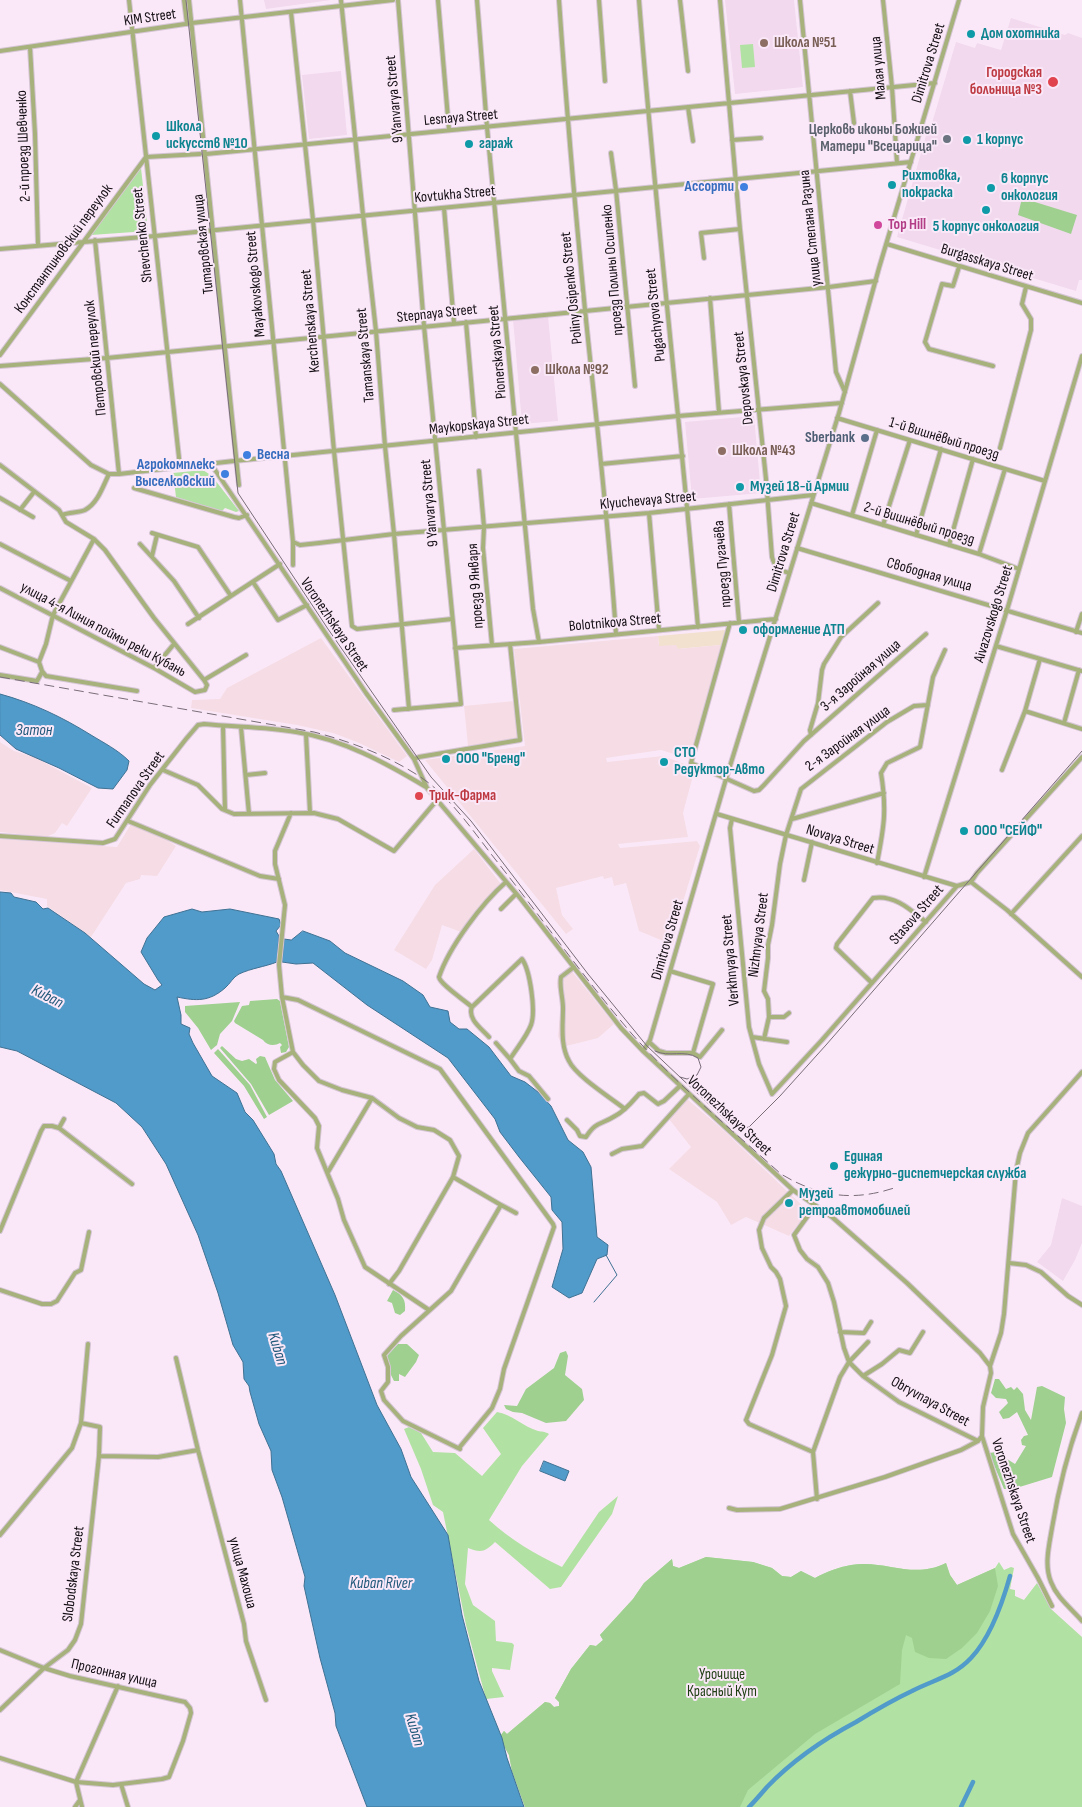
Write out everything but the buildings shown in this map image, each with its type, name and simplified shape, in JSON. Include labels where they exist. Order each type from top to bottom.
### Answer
[{"type":"street","name":"Shevchenko Street","points":[[129,0],[180,467]]},
{"type":"street","points":[[184,0],[187,24]]},
{"type":"street","name":"Титаровская улица","points":[[189,0],[239,486]]},
{"type":"street","name":"Mayakovskogo Street","points":[[240,0],[293,542],[293,565]]},
{"type":"street","name":"Tamanskaya Street","points":[[341,0],[376,331],[384,446],[394,534],[409,709]]},
{"type":"street","name":"KIM Street","points":[[0,51],[192,23],[392,0]]},
{"type":"street","name":"9 Yanvarya Street","points":[[398,0],[424,326],[461,704],[409,709]]},
{"type":"street","points":[[438,0],[448,130]]},
{"type":"street","name":"Pionerskaya Street","points":[[477,0],[516,433],[533,609],[539,642]]},
{"type":"street","name":"Poliny Osipenko Street","points":[[558,0],[567,119],[598,425],[616,634]]},
{"type":"street","points":[[599,0],[605,81]]},
{"type":"street","name":"Pugachyova Street","points":[[639,0],[654,187],[688,508],[698,627]]},
{"type":"street","points":[[680,0],[688,71]]},
{"type":"street","name":"Depovskaya Street","points":[[720,0],[746,295],[774,564],[778,570],[790,573]]},
{"type":"street","name":"улица Степана Разина","points":[[800,0],[836,372],[845,392]]},
{"type":"street","name":"Малая улица","points":[[883,0],[897,163]]},
{"type":"street","name":"Dimitrova Street","points":[[643,1052],[649,1042],[726,778],[842,403],[876,281],[960,0]]},
{"type":"street","name":"Kerchenskaya Street","points":[[291,12],[313,220],[343,540],[354,628],[402,623]]},
{"type":"street","name":"2-й проезд Шевченко","points":[[30,47],[36,134],[38,245]]},
{"type":"street","name":"Lesnaya Street","points":[[206,154],[935,83]]},
{"type":"street","points":[[850,91],[854,123]]},
{"type":"street","points":[[688,107],[693,141]]},
{"type":"street","points":[[732,140],[761,138]]},
{"type":"street","name":"проезд Полины Осипенко","points":[[611,153],[635,386]]},
{"type":"street","points":[[146,157],[200,154]]},
{"type":"street","name":"Константиновский переулок","points":[[0,355],[146,157]]},
{"type":"street","name":"Kovtukha Street","points":[[0,249],[155,236],[911,162]]},
{"type":"street","points":[[444,208],[454,323]]},
{"type":"street","points":[[704,258],[702,233],[740,229]]},
{"type":"street","name":"Петровский переулок","points":[[95,240],[119,474]]},
{"type":"street","name":"Burgasskaya Street","points":[[887,244],[1082,304]]},
{"type":"street","points":[[959,267],[953,286],[942,284],[925,342],[930,349],[993,366]]},
{"type":"street","name":"Stepnaya Street","points":[[0,366],[107,358],[324,337],[876,281]]},
{"type":"street","points":[[1000,448],[1031,330],[1031,319],[1022,304],[1026,287]]},
{"type":"street","points":[[710,298],[719,412]]},
{"type":"street","points":[[466,322],[476,437]]},
{"type":"street","name":"Aivazovskogo Street","points":[[924,877],[1007,610],[1082,356]]},
{"type":"street","points":[[0,384],[91,465],[109,474],[96,502],[84,511],[67,513],[62,516]]},
{"type":"street","name":"Maykopskaya Street","points":[[109,474],[758,408],[842,403]]},
{"type":"street","name":"1-й Вишнёвый проезд","points":[[837,418],[1045,480]]},
{"type":"street","points":[[852,515],[877,430]]},
{"type":"street","points":[[884,525],[910,440]]},
{"type":"street","points":[[916,535],[941,449]]},
{"type":"street","points":[[601,464],[682,456]]},
{"type":"street","points":[[949,545],[973,459]]},
{"type":"street","name":"Voronezhskaya Street","points":[[211,464],[366,693],[414,759],[427,788],[516,894],[621,1028],[643,1052],[793,1190],[832,1218],[914,1290],[980,1352],[990,1366],[992,1373],[984,1407],[982,1436],[1013,1534],[1052,1606]]},
{"type":"street","points":[[0,465],[58,510],[66,522],[94,539],[105,550],[174,644],[204,680],[246,655]]},
{"type":"street","points":[[979,554],[1005,468]]},
{"type":"street","points":[[480,471],[484,527]]},
{"type":"street","points":[[134,488],[234,517],[240,518],[247,515]]},
{"type":"street","points":[[20,510],[34,492]]},
{"type":"street","name":"Klyuchevaya Street","points":[[293,542],[300,545],[394,534],[649,512],[813,495]]},
{"type":"street","points":[[0,498],[33,517]]},
{"type":"street","name":"проезд Пугачёва","points":[[729,504],[739,622]]},
{"type":"street","name":"2-й Вишнёвый проезд","points":[[811,504],[979,554],[1019,569]]},
{"type":"street","points":[[649,512],[659,630]]},
{"type":"street","name":"проезд 9 Января","points":[[484,527],[483,548],[492,645]]},
{"type":"street","points":[[152,533],[198,547],[232,596]]},
{"type":"street","points":[[152,556],[157,535]]},
{"type":"street","points":[[94,539],[53,616],[39,662],[46,676],[137,690]]},
{"type":"street","points":[[0,544],[71,582]]},
{"type":"street","points":[[140,544],[174,581],[199,618]]},
{"type":"street","name":"Свободная улица","points":[[797,548],[1082,634]]},
{"type":"street","points":[[188,624],[280,564]]},
{"type":"street","points":[[253,582],[278,620],[307,605]]},
{"type":"street","name":"улица 4-я Линия поймы реки Кубань","points":[[0,588],[154,668],[195,692],[205,690],[207,685],[204,680]]},
{"type":"street","points":[[811,735],[810,730],[818,702],[824,664],[842,637],[878,603]]},
{"type":"street","points":[[1076,632],[1082,614]]},
{"type":"street","points":[[402,623],[452,619]]},
{"type":"street","name":"Bolotnikova Street","points":[[456,648],[539,642],[776,619]]},
{"type":"street","points":[[726,778],[691,763],[730,623]]},
{"type":"street","name":"3-я Заройная улица","points":[[726,778],[754,791],[758,790],[811,735],[926,634]]},
{"type":"street","points":[[154,668],[174,644]]},
{"type":"street","points":[[414,759],[418,756],[520,740],[510,644]]},
{"type":"street","points":[[996,646],[1080,671],[1064,723]]},
{"type":"street","points":[[0,647],[39,662]]},
{"type":"street","points":[[877,863],[885,825],[884,792],[881,773],[887,763],[920,747],[933,677],[945,650]]},
{"type":"street","points":[[1002,770],[1024,711],[1040,659]]},
{"type":"street","points":[[0,675],[37,680],[42,671]]},
{"type":"street","name":"2-я Заройная улица","points":[[786,835],[801,789],[814,777],[887,722],[914,706],[928,705]]},
{"type":"street","points":[[394,710],[409,709]]},
{"type":"street","points":[[1024,711],[1082,729]]},
{"type":"street","name":"Furmanova Street","points":[[0,836],[103,843],[115,839],[150,786],[198,725],[223,726]]},
{"type":"street","points":[[226,810],[223,726],[306,734],[355,749],[427,788]]},
{"type":"street","points":[[241,727],[249,814]]},
{"type":"street","points":[[306,734],[310,813]]},
{"type":"street","points":[[1082,757],[971,882],[1011,914],[1082,977]]},
{"type":"street","points":[[162,770],[198,785],[226,810],[234,814],[310,813],[338,819],[394,851],[437,800]]},
{"type":"street","points":[[246,775],[265,773]]},
{"type":"street","points":[[792,819],[884,792]]},
{"type":"street","points":[[291,813],[275,851],[275,864],[285,905],[278,965],[292,1052],[319,1081],[342,1090],[372,1098],[399,1118],[417,1127],[434,1130],[450,1140],[459,1156],[453,1177],[399,1272],[389,1284]]},
{"type":"street","name":"Novaya Street","points":[[716,814],[957,886]]},
{"type":"street","name":"Verkhnyaya Street","points":[[732,819],[730,828],[746,1008],[759,1064],[772,1094]]},
{"type":"street","points":[[128,821],[260,876],[278,879]]},
{"type":"street","name":"Nizhnyaya Street","points":[[769,1017],[768,999],[764,991],[768,945],[786,835]]},
{"type":"street","points":[[1011,914],[1082,836]]},
{"type":"street","points":[[804,880],[812,842]]},
{"type":"street","points":[[472,1008],[464,999],[440,982],[438,977],[451,948],[495,891],[506,882]]},
{"type":"street","name":"Stasova Street","points":[[772,1094],[957,886],[971,882]]},
{"type":"street","points":[[502,909],[516,894]]},
{"type":"street","points":[[872,983],[836,948],[837,944],[873,898],[878,897],[900,903],[926,922]]},
{"type":"street","points":[[489,1037],[472,1018],[470,1012],[522,959],[526,965],[531,987],[532,1021],[530,1028],[510,1058]]},
{"type":"street","points":[[574,967],[561,977],[560,984],[563,996],[563,1045],[569,1062],[576,1071],[625,1109]]},
{"type":"street","points":[[670,971],[714,984],[693,1052]]},
{"type":"street","points":[[282,997],[298,1000],[440,1069],[553,1224],[554,1227],[504,1369],[500,1389],[492,1408],[459,1449],[403,1421],[384,1400],[380,1391],[388,1382],[388,1367],[384,1356],[401,1336],[451,1291],[500,1205]]},
{"type":"street","points":[[764,1039],[769,1017],[784,1017],[789,1013]]},
{"type":"street","points":[[649,1042],[659,1051],[666,1053],[693,1052],[700,1057],[722,1030]]},
{"type":"street","points":[[752,1037],[787,1042]]},
{"type":"street","points":[[496,1043],[510,1058],[518,1071],[530,1076],[548,1099]]},
{"type":"street","points":[[292,1052],[277,1060],[274,1069],[279,1080],[315,1118],[319,1126],[317,1148],[328,1172],[344,1220],[365,1267],[429,1310]]},
{"type":"street","points":[[990,1366],[1001,1333],[1016,1171],[1020,1153],[1028,1133],[1082,1072]]},
{"type":"street","points":[[567,1120],[580,1136],[586,1137],[595,1126],[614,1117],[625,1109],[639,1094],[644,1093],[658,1104],[661,1104],[680,1086]]},
{"type":"street","points":[[612,1154],[622,1149],[642,1146],[689,1094]]},
{"type":"street","points":[[328,1172],[372,1098]]},
{"type":"street","points":[[59,1128],[64,1119]]},
{"type":"street","points":[[0,1231],[44,1126],[59,1128],[132,1184]]},
{"type":"street","points":[[453,1177],[516,1213]]},
{"type":"street","points":[[793,1190],[764,1218],[759,1230],[762,1248],[771,1267],[780,1279],[786,1306],[772,1355],[746,1420],[749,1424],[813,1452]]},
{"type":"street","name":"Obryvnaya Street","points":[[815,1206],[794,1235],[800,1250],[807,1259],[818,1267],[828,1282],[849,1362],[863,1376],[899,1402],[978,1441]]},
{"type":"street","points":[[0,1290],[42,1304],[51,1304],[56,1301],[75,1273],[81,1270],[89,1232]]},
{"type":"street","points":[[1009,1262],[1026,1265],[1041,1272],[1068,1296],[1082,1305]]},
{"type":"street","points":[[840,1332],[864,1333],[871,1322]]},
{"type":"street","points":[[863,1376],[899,1350],[910,1353],[923,1332]]},
{"type":"street","points":[[817,1499],[813,1452],[840,1377],[849,1362],[868,1342]]},
{"type":"street","points":[[0,1535],[72,1448],[81,1423],[88,1344]]},
{"type":"street","name":"улица Махоша","points":[[176,1358],[244,1624],[246,1641],[266,1700]]},
{"type":"street","points":[[1082,1413],[1059,1484],[1048,1557],[1048,1570],[1055,1591],[1082,1621]]},
{"type":"street","name":"Slobodskaya Street","points":[[0,1710],[44,1668],[68,1650],[75,1640],[81,1624],[99,1456],[100,1427],[81,1423]]},
{"type":"street","name":"Voronezhskaya Street","points":[[978,1441],[982,1436]]},
{"type":"street","name":"Obryvnaya Street","points":[[728,1508],[737,1510],[780,1509],[885,1477],[961,1450],[978,1441]]},
{"type":"street","points":[[99,1456],[158,1457],[198,1450]]},
{"type":"street","name":"Прогонная улица","points":[[0,1650],[44,1668],[70,1676],[185,1702],[191,1712],[183,1741],[169,1778],[121,1784]]},
{"type":"street","points":[[82,1807],[76,1782],[118,1686]]},
{"type":"street","points":[[0,1758],[76,1782],[121,1784],[128,1807]]},
{"type":"street","points":[[75,1807],[80,1800]]},
{"type":"shaded area","points":[[264,0],[331,0],[266,9]]},
{"type":"shaded area","name":"Школа №51","points":[[725,0],[794,0],[803,87],[735,94]]},
{"type":"shaded area","points":[[1011,18],[1065,35],[1068,33],[1082,38],[1082,280],[1079,280],[1076,291],[897,237],[929,125],[932,123],[956,42],[975,48],[977,43],[1001,50]]},
{"type":"shaded area","points":[[341,71],[347,135],[309,139],[302,75]]},
{"type":"shaded area","name":"Школа №92","points":[[548,316],[558,421],[522,424],[513,319]]},
{"type":"shaded area","name":"Школа №43","points":[[754,416],[761,493],[692,499],[685,422]]},
{"type":"shaded area","points":[[725,630],[721,645],[677,649],[659,646],[658,636]]},
{"type":"shaded area","points":[[658,636],[659,646],[676,645],[678,649],[721,645],[690,759],[661,750],[606,758],[607,762],[663,756],[695,768],[683,813],[688,837],[618,844],[620,848],[697,841],[700,846],[679,915],[673,945],[639,931],[626,883],[614,886],[612,877],[604,879],[603,876],[556,888],[562,915],[573,929],[566,934],[425,760],[525,746],[514,649]]},
{"type":"shaded area","points":[[321,638],[407,756],[399,762],[333,733],[297,725],[191,708],[192,700],[220,699],[227,688]]},
{"type":"shaded area","points":[[514,701],[518,738],[468,746],[464,706]]},
{"type":"shaded area","points":[[0,742],[14,751],[34,757],[92,788],[67,826],[62,823],[55,833],[46,837],[0,832]]},
{"type":"shaded area","points":[[131,824],[162,837],[176,846],[157,876],[141,875],[140,879],[126,883],[91,937],[47,906],[47,899],[0,890],[0,839],[117,847]]},
{"type":"shaded area","points":[[474,849],[501,884],[492,892],[461,932],[442,925],[432,960],[426,969],[394,950],[435,885]]},
{"type":"shaded area","points":[[570,969],[614,1024],[598,1038],[562,1047],[558,1036],[561,1006],[557,985],[558,977]]},
{"type":"shaded area","points":[[687,1099],[721,1128],[808,1211],[789,1236],[746,1217],[731,1225],[717,1202],[669,1169],[691,1147],[669,1119]]},
{"type":"shaded area","points":[[1062,1198],[1082,1206],[1082,1243],[1063,1281],[1037,1262],[1051,1245]]},
{"type":"green space","points":[[753,44],[755,67],[742,68],[740,45]]},
{"type":"green space","points":[[141,168],[148,231],[91,235]]},
{"type":"green space","points":[[1022,198],[1077,215],[1071,234],[1018,215]]},
{"type":"green space","points":[[203,470],[212,476],[239,511],[236,512],[225,508],[222,511],[176,497],[173,473]]},
{"type":"green space","points":[[277,999],[280,1001],[289,1047],[286,1052],[281,1053],[280,1047],[282,1045],[280,1043],[269,1044],[234,1021],[242,1006],[249,1005],[250,1001]]},
{"type":"green space","points":[[240,1002],[232,1021],[220,1034],[217,1045],[211,1050],[198,1028],[185,1012],[185,1006]]},
{"type":"green space","points":[[222,1046],[236,1059],[242,1061],[249,1059],[256,1064],[256,1059],[260,1056],[265,1057],[275,1080],[293,1101],[269,1115],[251,1084],[220,1048]]},
{"type":"green space","points":[[218,1049],[250,1085],[267,1117],[264,1119],[244,1086],[214,1053]]},
{"type":"green space","points":[[393,1290],[401,1296],[405,1304],[405,1311],[400,1315],[395,1313],[392,1303],[387,1301]]},
{"type":"green space","points":[[398,1344],[407,1344],[419,1355],[405,1377],[399,1374],[399,1381],[394,1381],[387,1356]]},
{"type":"green space","points":[[566,1351],[568,1356],[565,1375],[582,1389],[584,1400],[566,1421],[546,1423],[522,1413],[506,1409],[504,1405],[517,1406],[526,1389],[554,1368],[560,1353]]},
{"type":"green space","points":[[995,1379],[999,1379],[1006,1389],[1011,1387],[1014,1390],[1017,1387],[1023,1394],[1025,1410],[1031,1420],[1037,1387],[1042,1386],[1065,1397],[1066,1423],[1052,1477],[1013,1489],[1004,1489],[989,1453],[996,1452],[1015,1464],[1026,1446],[1022,1445],[1021,1440],[1024,1436],[1028,1435],[1017,1412],[1009,1418],[1003,1419],[999,1412],[1008,1403],[1006,1399],[996,1398],[991,1393]]},
{"type":"green space","points":[[497,1412],[507,1415],[533,1429],[549,1434],[522,1466],[489,1520],[515,1540],[562,1567],[599,1512],[618,1496],[612,1514],[561,1587],[550,1589],[495,1542],[483,1551],[468,1548],[465,1584],[473,1605],[495,1621],[496,1641],[512,1643],[514,1645],[510,1670],[492,1668],[504,1697],[486,1699],[466,1625],[443,1512],[433,1505],[421,1469],[404,1429],[409,1427],[421,1433],[433,1452],[455,1453],[482,1476],[501,1454],[483,1428]]},
{"type":"green space","name":"Урочище Красный Кут","points":[[706,1557],[753,1562],[772,1568],[782,1576],[791,1577],[801,1571],[815,1578],[851,1565],[863,1564],[922,1570],[946,1563],[950,1575],[957,1585],[995,1568],[999,1562],[1004,1570],[1011,1567],[1014,1568],[1010,1589],[1015,1590],[1015,1596],[1024,1600],[1037,1583],[1051,1609],[1082,1637],[1082,1807],[525,1807],[501,1735],[504,1731],[507,1734],[545,1702],[550,1703],[554,1707],[559,1706],[559,1702],[555,1698],[571,1669],[590,1645],[596,1646],[603,1640],[600,1635],[633,1599],[644,1583],[672,1559],[673,1566],[679,1568]]},
{"type":"green space","name":"Урочище Красный Кут","points":[[706,1557],[753,1562],[772,1568],[782,1576],[791,1577],[801,1571],[815,1578],[851,1565],[863,1564],[922,1570],[946,1563],[950,1575],[957,1585],[995,1568],[998,1586],[990,1611],[977,1633],[962,1648],[946,1659],[929,1658],[915,1652],[912,1638],[906,1635],[902,1650],[900,1684],[815,1734],[748,1790],[740,1807],[525,1807],[501,1735],[504,1731],[507,1734],[545,1702],[550,1703],[554,1707],[559,1706],[559,1702],[555,1698],[571,1669],[590,1645],[596,1646],[603,1640],[600,1635],[633,1599],[644,1583],[672,1559],[673,1566],[679,1568]]},
{"type":"water","name":"Затон","points":[[0,694],[36,706],[80,728],[125,757],[129,761],[127,770],[113,789],[98,788],[16,749],[0,735]]},
{"type":"water","name":"Kuban River","points":[[0,892],[11,893],[14,897],[36,902],[43,909],[48,908],[85,933],[144,984],[155,990],[162,985],[141,952],[147,938],[164,917],[192,909],[202,912],[230,909],[279,919],[281,925],[276,931],[279,936],[277,962],[239,974],[219,993],[208,998],[196,1000],[177,997],[181,1024],[190,1028],[189,1034],[193,1043],[212,1076],[237,1093],[245,1112],[253,1120],[274,1154],[276,1164],[281,1171],[335,1295],[377,1405],[401,1449],[411,1477],[448,1535],[462,1615],[479,1681],[502,1738],[524,1807],[367,1807],[336,1726],[335,1713],[320,1658],[304,1586],[305,1577],[282,1497],[272,1470],[271,1451],[259,1424],[249,1386],[244,1379],[243,1362],[233,1345],[198,1235],[166,1164],[142,1127],[116,1103],[17,1051],[0,1047]]},
{"type":"water","points":[[303,931],[330,941],[345,953],[403,981],[423,995],[430,1007],[448,1011],[450,1022],[459,1029],[467,1029],[489,1047],[511,1076],[525,1082],[551,1106],[568,1140],[583,1152],[591,1167],[597,1237],[608,1245],[607,1255],[597,1259],[582,1293],[569,1298],[552,1287],[563,1249],[562,1222],[552,1210],[551,1197],[500,1132],[495,1119],[448,1058],[367,1005],[313,963],[296,964],[282,962],[284,939],[291,940]]},
{"type":"water","points":[[544,1461],[569,1471],[565,1481],[540,1471]]},
{"type":"waterway","points":[[594,1302],[617,1275],[606,1255]]},
{"type":"waterway","points":[[749,1807],[777,1777],[820,1743],[891,1702],[950,1674],[971,1658],[990,1630],[1000,1608],[1010,1576]]},
{"type":"waterway","points":[[961,1807],[973,1782]]},
{"type":"tram line","points":[[186,0],[238,493],[328,629],[431,777],[471,821],[588,974],[647,1046],[732,1126],[740,1129],[749,1127],[780,1096],[1082,751]]},
{"type":"tram line","points":[[655,1051],[666,1054],[687,1054],[698,1058],[701,1067],[697,1075],[687,1079],[680,1077]]},
{"type":"railway","points":[[0,677],[314,732],[370,750],[397,763],[422,778],[443,795],[597,991],[649,1053],[781,1174],[809,1188],[837,1195],[866,1195],[897,1187]]},
{"type":"place","name":"Дом охотника","points":[[971,34]]},
{"type":"place","name":"Школа №51","points":[[764,43]]},
{"type":"place","name":"Городская больница №3","points":[[1053,82]]},
{"type":"place","name":"Школа искусств №10","points":[[156,136]]},
{"type":"place","name":"Церковь иконы Божией Матери \"Всецарица\"","points":[[947,139]]},
{"type":"place","name":"1 корпус","points":[[967,140]]},
{"type":"place","name":"гараж","points":[[469,144]]},
{"type":"place","name":"Рихтовка, покраска","points":[[892,185]]},
{"type":"place","name":"Ассорти","points":[[744,187]]},
{"type":"place","name":"6 корпус онкология","points":[[991,188]]},
{"type":"place","name":"5 корпус онкология","points":[[986,210]]},
{"type":"place","name":"Top Hill","points":[[878,225]]},
{"type":"place","name":"Школа №92","points":[[535,370]]},
{"type":"place","name":"Sberbank","points":[[865,438]]},
{"type":"place","name":"Школа №43","points":[[722,451]]},
{"type":"place","name":"Весна","points":[[247,455]]},
{"type":"place","name":"Агрокомплекс Выселковский","points":[[225,474]]},
{"type":"place","name":"Музей 18-й Армии","points":[[740,487]]},
{"type":"place","name":"оформление ДТП","points":[[743,630]]},
{"type":"place","name":"ООО \"Бренд\"","points":[[446,759]]},
{"type":"place","name":"СТО Редуктор-Авто","points":[[664,762]]},
{"type":"place","name":"Трик-Фарма","points":[[419,796]]},
{"type":"place","name":"ООО \"СЕЙФ\"","points":[[964,831]]},
{"type":"place","name":"Единая дежурно-диспетчерская служба","points":[[834,1166]]},
{"type":"place","name":"Музей ретроавтомобилей","points":[[789,1203]]},
{"type":"water label","name":"Kuban","points":[[47,997]]},
{"type":"water label","name":"Kuban","points":[[277,1349]]},
{"type":"water label","name":"Kuban","points":[[414,1730]]}]
